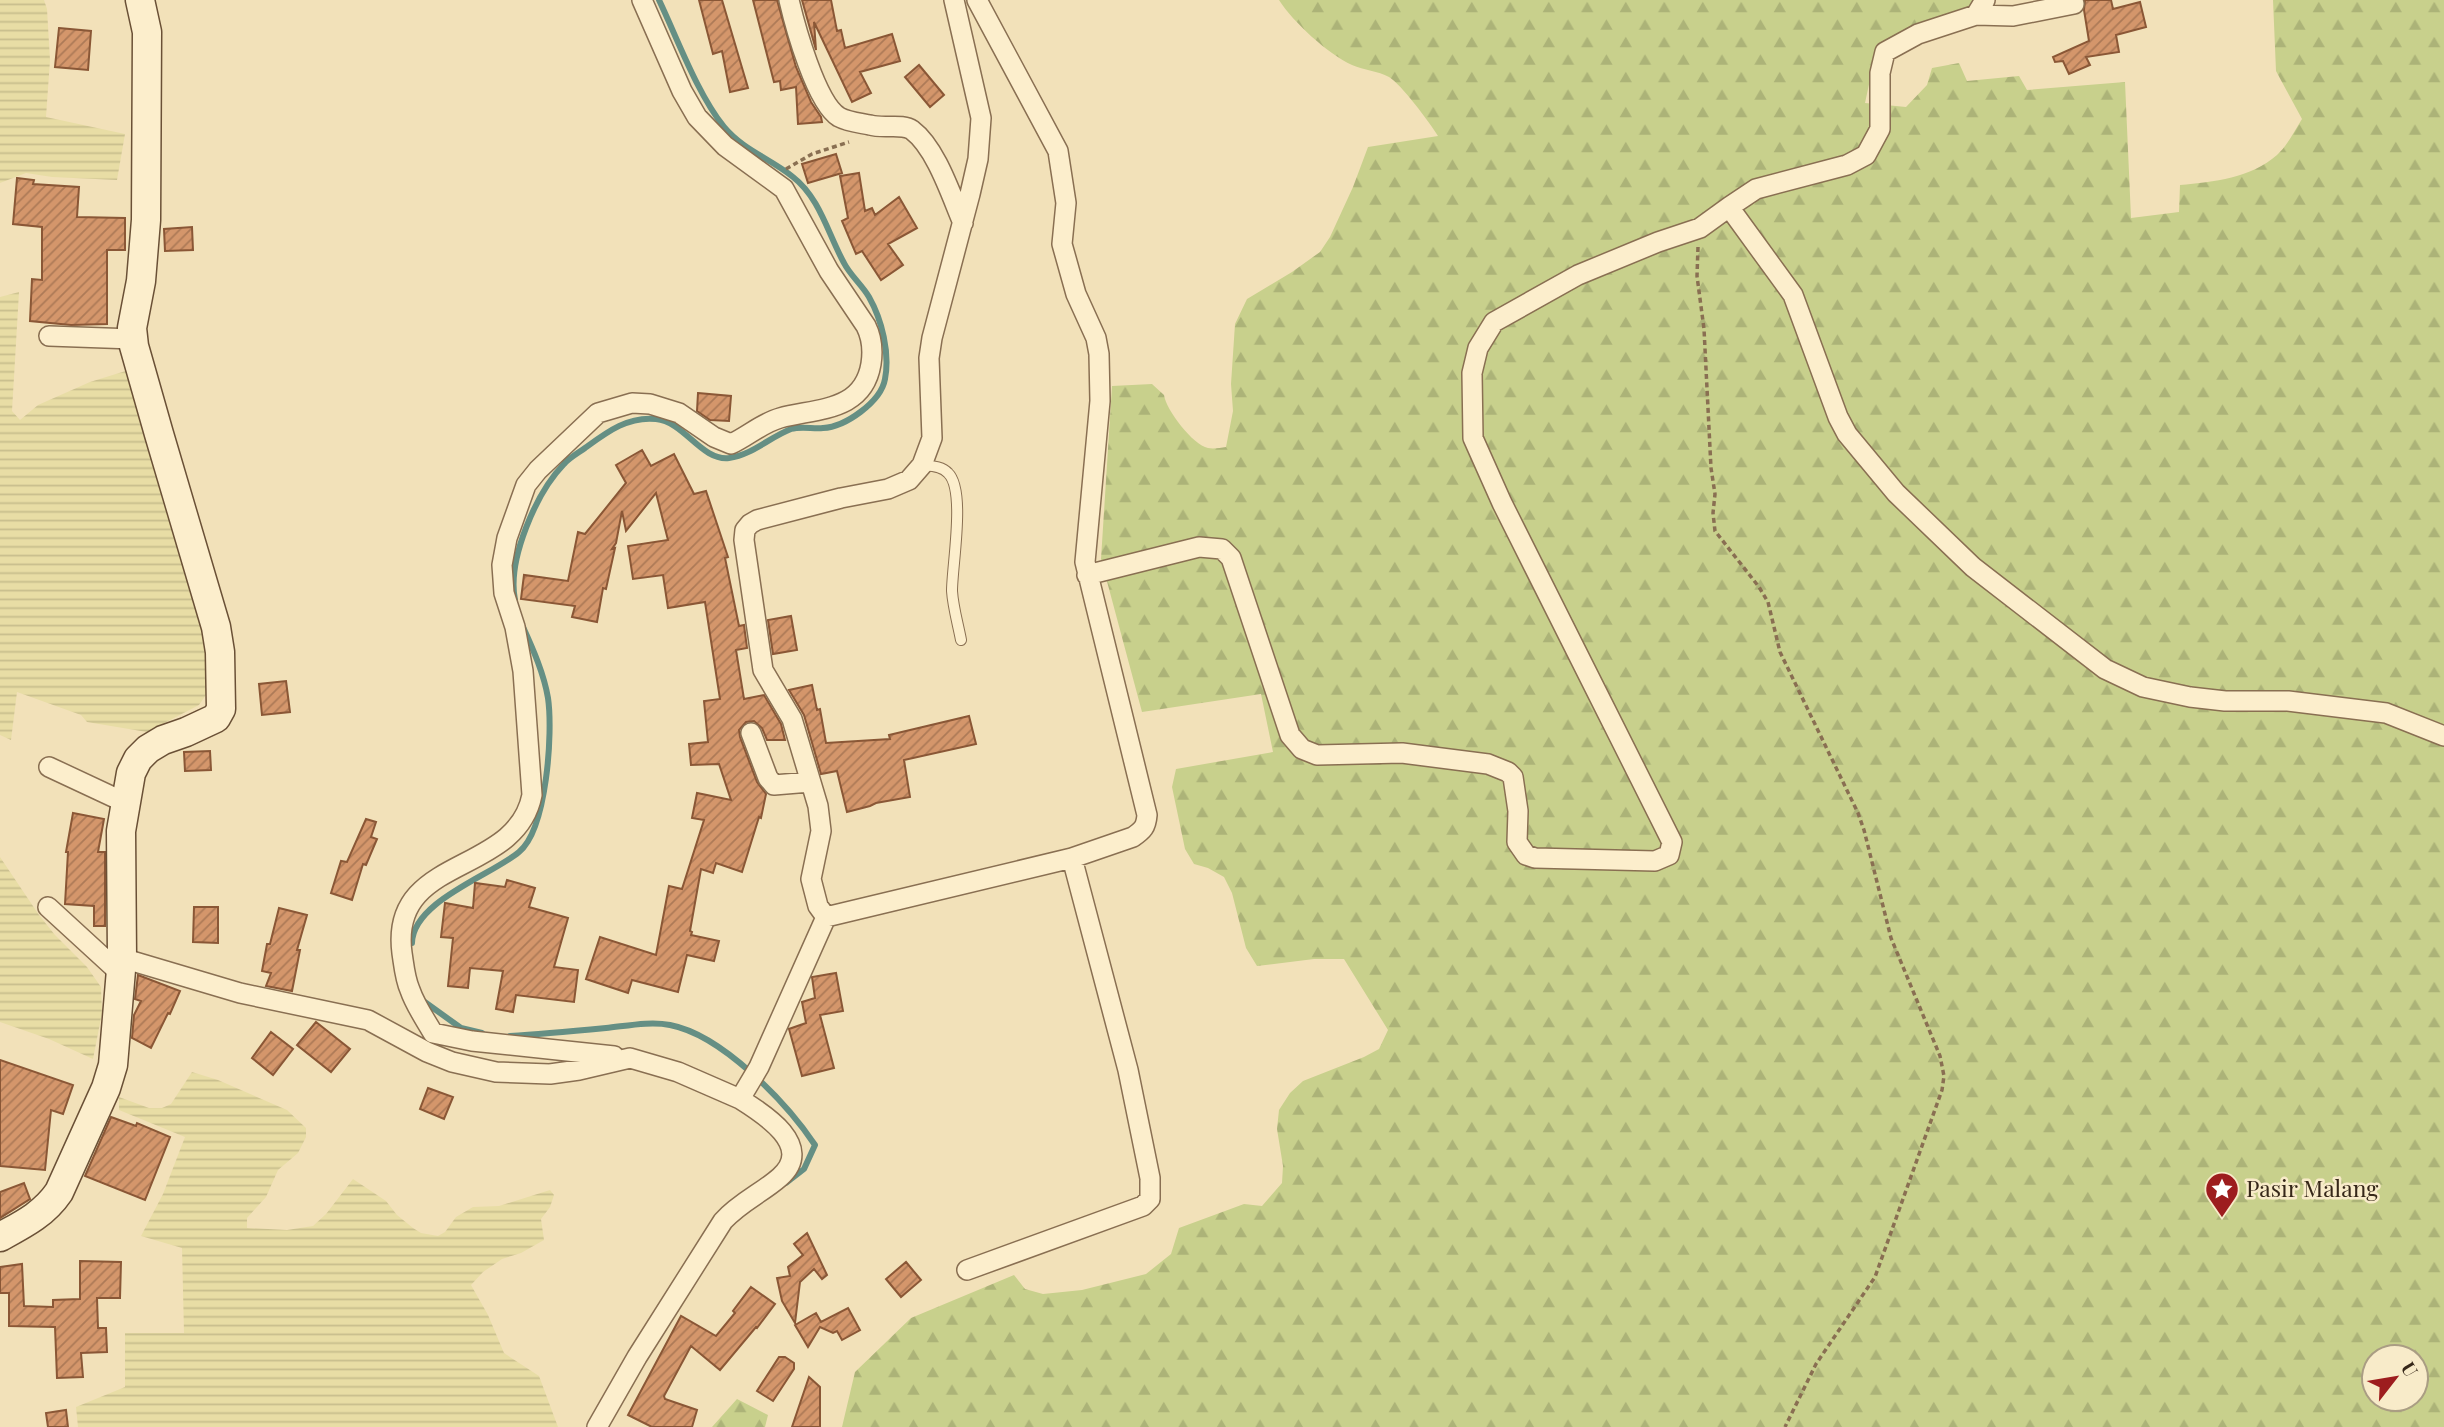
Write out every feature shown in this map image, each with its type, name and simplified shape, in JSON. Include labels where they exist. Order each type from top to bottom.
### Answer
[{"type":"street","points":[[0,1237],[34,1219],[50,1205],[67,1175],[106,1088],[113,1065],[121,965],[121,831],[131,772],[148,749],[216,718],[221,709],[220,652],[210,604],[133,339],[132,328],[141,281],[146,220],[147,32],[140,0]]},
{"type":"street","points":[[433,1033],[410,992],[405,977],[401,941],[402,922],[408,905],[431,880],[496,846],[519,825],[529,810],[533,795],[523,671],[515,626],[504,593],[502,565],[507,538],[526,485],[584,425],[598,413],[610,408],[632,403],[650,404],[679,413],[714,437],[731,444],[762,425],[781,418],[817,413],[850,399],[866,384],[870,373],[871,336],[829,271],[784,188],[725,146],[697,117],[682,91],[642,0]]},
{"type":"street","points":[[789,0],[810,70],[828,106],[839,117],[883,128],[908,127],[925,141],[962,223]]},
{"type":"street","points":[[826,917],[818,906],[811,879],[821,831],[818,806],[792,719],[763,670],[744,540],[746,530],[757,520],[888,489],[909,480],[922,465],[932,438],[929,358],[932,338],[978,159],[981,118],[954,0]]},
{"type":"street","points":[[826,917],[1072,858],[1133,837],[1146,825],[1147,815],[1085,562],[1100,401],[1099,354],[1096,338],[1076,294],[1062,244],[1066,203],[1058,151],[977,0]]},
{"type":"street","points":[[1087,575],[1199,547],[1222,549],[1231,558],[1290,735],[1302,749],[1317,755],[1402,752],[1488,764],[1508,772],[1513,777],[1518,811],[1517,842],[1526,855],[1535,858],[1655,861],[1670,855],[1672,842],[1502,503],[1473,438],[1472,373],[1478,348],[1494,322],[1578,275],[1700,228],[1756,189],[1846,165],[1866,155],[1880,129],[1880,73],[1885,52],[1918,34],[1981,7],[2013,16],[2074,4]]},
{"type":"street","points":[[1729,207],[1793,295],[1838,417],[1852,441],[1896,493],[1973,567],[2105,669],[2144,687],[2179,695],[2225,701],[2288,701],[2386,713],[2444,736]]},
{"type":"street","points":[[49,336],[133,339]]},
{"type":"street","points":[[751,733],[768,778],[774,785],[810,782]]},
{"type":"street","points":[[49,767],[126,803]]},
{"type":"street","points":[[967,1270],[1143,1206],[1150,1199],[1150,1178],[1128,1070],[1072,858]]},
{"type":"street","points":[[48,907],[121,965],[240,993],[472,1041],[630,1058],[678,1072],[740,1099],[767,1116],[791,1145],[790,1164],[781,1176],[742,1202],[723,1221],[597,1427]]},
{"type":"street","points":[[740,1099],[764,1056],[826,917]]},
{"type":"street","points":[[368,1020],[427,1052],[452,1062],[496,1072],[550,1074],[630,1058]]},
{"type":"lane","points":[[922,465],[941,468],[954,481],[957,515],[952,593],[961,640]]},
{"type":"path","points":[[781,172],[797,161],[883,128]]},
{"type":"path","points":[[1700,228],[1697,276],[1704,329],[1715,531],[1768,602],[1780,652],[1858,813],[1891,938],[1940,1056],[1944,1076],[1942,1090],[1875,1277],[1816,1364],[1785,1427]]},
{"type":"shaded area","points":[[0,0],[44,0],[50,60],[46,117],[125,134],[117,180],[26,173],[0,183]]},
{"type":"shaded area","points":[[19,292],[12,411],[20,420],[38,405],[90,382],[132,369],[180,557],[210,636],[212,686],[199,705],[147,732],[87,722],[81,715],[17,692],[11,740],[0,735],[0,297]]},
{"type":"shaded area","points":[[0,857],[39,915],[87,967],[101,987],[102,1013],[93,1059],[49,1039],[0,1022]]},
{"type":"shaded area","points":[[192,1072],[218,1080],[287,1110],[306,1128],[306,1137],[298,1153],[278,1170],[266,1197],[247,1218],[247,1228],[287,1230],[313,1226],[326,1214],[353,1179],[386,1201],[397,1215],[413,1228],[421,1233],[438,1236],[445,1232],[456,1217],[473,1207],[499,1206],[550,1190],[554,1195],[550,1207],[541,1219],[544,1240],[521,1253],[502,1259],[483,1272],[471,1285],[488,1315],[504,1353],[539,1376],[558,1427],[78,1427],[76,1407],[125,1387],[125,1333],[184,1333],[182,1248],[141,1236],[163,1194],[185,1137],[119,1110],[119,1097],[149,1108],[162,1108],[171,1104]]},
{"type":"green space","points":[[1279,0],[1975,0],[1971,8],[1910,28],[1877,47],[1865,103],[1906,107],[1927,85],[1932,68],[1959,63],[1967,81],[2019,76],[2027,90],[2125,82],[2131,218],[2179,212],[2180,185],[2219,180],[2256,169],[2277,155],[2291,138],[2302,119],[2276,71],[2273,0],[2444,0],[2444,1427],[842,1427],[855,1372],[911,1318],[1014,1275],[1025,1289],[1043,1294],[1082,1290],[1146,1274],[1171,1254],[1179,1228],[1244,1204],[1262,1206],[1282,1183],[1283,1166],[1277,1129],[1279,1110],[1290,1093],[1303,1081],[1379,1049],[1388,1030],[1344,959],[1314,959],[1257,966],[1246,948],[1232,893],[1224,877],[1194,864],[1185,849],[1172,787],[1176,769],[1273,752],[1261,694],[1142,712],[1101,559],[1112,386],[1152,384],[1164,395],[1175,418],[1195,441],[1208,448],[1226,447],[1233,411],[1231,384],[1235,324],[1247,299],[1320,252],[1330,237],[1353,187],[1368,147],[1438,136],[1394,81],[1385,75],[1352,65],[1332,53],[1293,18]]},
{"type":"green space","points":[[737,1399],[768,1415],[765,1427],[712,1427]]},
{"type":"building","points":[[699,0],[722,0],[748,88],[730,92],[722,51],[713,54]]},
{"type":"building","points":[[753,0],[777,0],[796,67],[822,122],[798,124],[796,87],[781,90],[780,81],[774,82]]},
{"type":"building","points":[[802,0],[831,0],[837,31],[841,30],[845,48],[892,34],[900,61],[860,72],[871,93],[852,102],[814,22],[816,50]]},
{"type":"building","points":[[2085,0],[2111,0],[2113,9],[2140,2],[2146,27],[2116,35],[2119,52],[2086,57],[2090,65],[2069,74],[2063,61],[2055,62],[2053,57],[2089,41]]},
{"type":"building","points":[[59,28],[91,31],[88,70],[55,67]]},
{"type":"building","points":[[919,65],[944,95],[930,107],[905,77]]},
{"type":"building","points":[[836,154],[842,173],[808,183],[802,164]]},
{"type":"building","points":[[859,173],[865,211],[872,208],[875,215],[899,197],[917,228],[888,244],[903,265],[881,280],[862,251],[856,254],[842,221],[848,218],[840,176]]},
{"type":"building","points":[[17,178],[34,180],[33,184],[79,187],[77,217],[125,218],[125,250],[107,250],[107,324],[71,325],[30,321],[32,279],[42,280],[42,227],[13,224]]},
{"type":"building","points":[[192,227],[193,250],[165,251],[164,229]]},
{"type":"building","points":[[698,393],[731,396],[729,421],[710,420],[697,411]]},
{"type":"building","points":[[642,450],[651,466],[674,454],[694,494],[706,491],[728,557],[725,558],[739,626],[744,625],[747,648],[736,650],[744,699],[764,695],[781,724],[785,740],[767,740],[762,728],[754,721],[746,722],[739,730],[757,782],[766,794],[761,818],[759,817],[742,872],[716,863],[713,873],[701,869],[691,935],[719,941],[714,961],[687,955],[678,992],[632,980],[628,993],[586,979],[600,937],[656,955],[669,886],[682,889],[704,820],[692,818],[697,793],[731,800],[719,764],[691,765],[689,744],[708,742],[704,701],[720,699],[705,602],[668,608],[663,575],[633,579],[628,546],[668,540],[656,493],[626,531],[622,511],[597,622],[572,617],[575,606],[521,599],[524,575],[568,581],[578,532],[585,534],[626,483],[616,465]]},
{"type":"building","points":[[791,616],[797,650],[773,654],[768,620]]},
{"type":"building","points":[[286,681],[290,712],[262,715],[259,684]]},
{"type":"building","points":[[812,685],[817,710],[820,709],[826,743],[890,739],[889,735],[969,716],[976,744],[904,760],[910,797],[847,812],[837,771],[821,774],[804,715],[789,690]]},
{"type":"building","points":[[210,751],[211,770],[185,771],[184,752]]},
{"type":"building","points":[[73,813],[104,819],[98,852],[105,852],[105,926],[94,926],[94,906],[65,904],[66,852]]},
{"type":"building","points":[[366,819],[376,822],[371,837],[377,839],[366,865],[363,864],[352,900],[331,893],[341,861],[347,862]]},
{"type":"building","points":[[507,880],[535,888],[529,907],[568,918],[554,967],[578,970],[574,1002],[516,995],[513,1012],[496,1009],[503,971],[470,968],[468,988],[448,986],[453,938],[441,937],[445,903],[473,908],[475,883],[505,887]]},
{"type":"building","points":[[194,907],[218,907],[218,943],[193,942]]},
{"type":"building","points":[[279,908],[307,915],[297,950],[300,950],[292,991],[266,986],[271,973],[262,971],[267,944],[270,944]]},
{"type":"building","points":[[836,973],[843,1011],[820,1015],[834,1068],[802,1076],[789,1029],[806,1023],[802,1002],[815,998],[812,977]]},
{"type":"building","points":[[138,975],[180,991],[151,1048],[132,1038],[134,1015],[141,1001],[135,999]]},
{"type":"building","points":[[316,1022],[350,1049],[331,1072],[297,1045]]},
{"type":"building","points":[[271,1032],[293,1049],[273,1075],[252,1058]]},
{"type":"building","points":[[0,1060],[73,1085],[63,1114],[51,1110],[45,1170],[0,1166]]},
{"type":"building","points":[[428,1088],[453,1097],[444,1119],[420,1109]]},
{"type":"building","points":[[111,1117],[136,1126],[137,1123],[170,1137],[145,1200],[85,1176]]},
{"type":"building","points":[[24,1183],[30,1199],[0,1218],[0,1192]]},
{"type":"building","points":[[807,1233],[827,1275],[822,1279],[814,1269],[800,1282],[795,1323],[782,1301],[777,1278],[790,1276],[788,1267],[803,1255],[794,1244]]},
{"type":"building","points":[[80,1261],[121,1262],[120,1298],[97,1298],[98,1328],[106,1328],[107,1352],[81,1353],[83,1377],[57,1378],[55,1327],[9,1326],[9,1293],[0,1293],[0,1267],[22,1264],[24,1306],[53,1307],[53,1300],[80,1299]]},
{"type":"building","points":[[906,1262],[921,1280],[901,1297],[886,1279]]},
{"type":"building","points":[[751,1287],[775,1304],[757,1328],[720,1370],[691,1346],[664,1396],[665,1399],[697,1410],[692,1427],[652,1427],[628,1415],[681,1316],[716,1336]]},
{"type":"building","points":[[848,1308],[860,1330],[842,1340],[837,1331],[833,1333],[820,1327],[808,1347],[795,1325],[816,1313],[821,1322]]},
{"type":"building","points":[[779,1357],[785,1357],[794,1363],[794,1369],[773,1401],[757,1391]]},
{"type":"building","points":[[809,1377],[820,1387],[820,1427],[792,1427]]},
{"type":"building","points":[[66,1410],[68,1427],[48,1427],[46,1413]]},
{"type":"waterway","points":[[515,600],[515,566],[526,528],[543,492],[566,462],[610,431],[636,420],[656,419],[676,427],[710,454],[729,458],[745,453],[791,429],[832,427],[851,418],[877,396],[885,379],[886,348],[878,316],[869,297],[844,263],[817,206],[793,177],[748,148],[724,127],[697,82],[659,0]]},
{"type":"waterway","points":[[412,943],[416,928],[425,914],[456,890],[519,852],[536,823],[546,779],[549,713],[544,680],[523,627]]},
{"type":"waterway","points":[[422,1000],[461,1028],[482,1033]]},
{"type":"waterway","points":[[510,1036],[654,1024],[690,1031],[711,1042],[770,1091],[815,1145],[804,1169],[786,1183]]},
{"type":"place","name":"Pasir Malang","points":[[2222,1219]]}]
